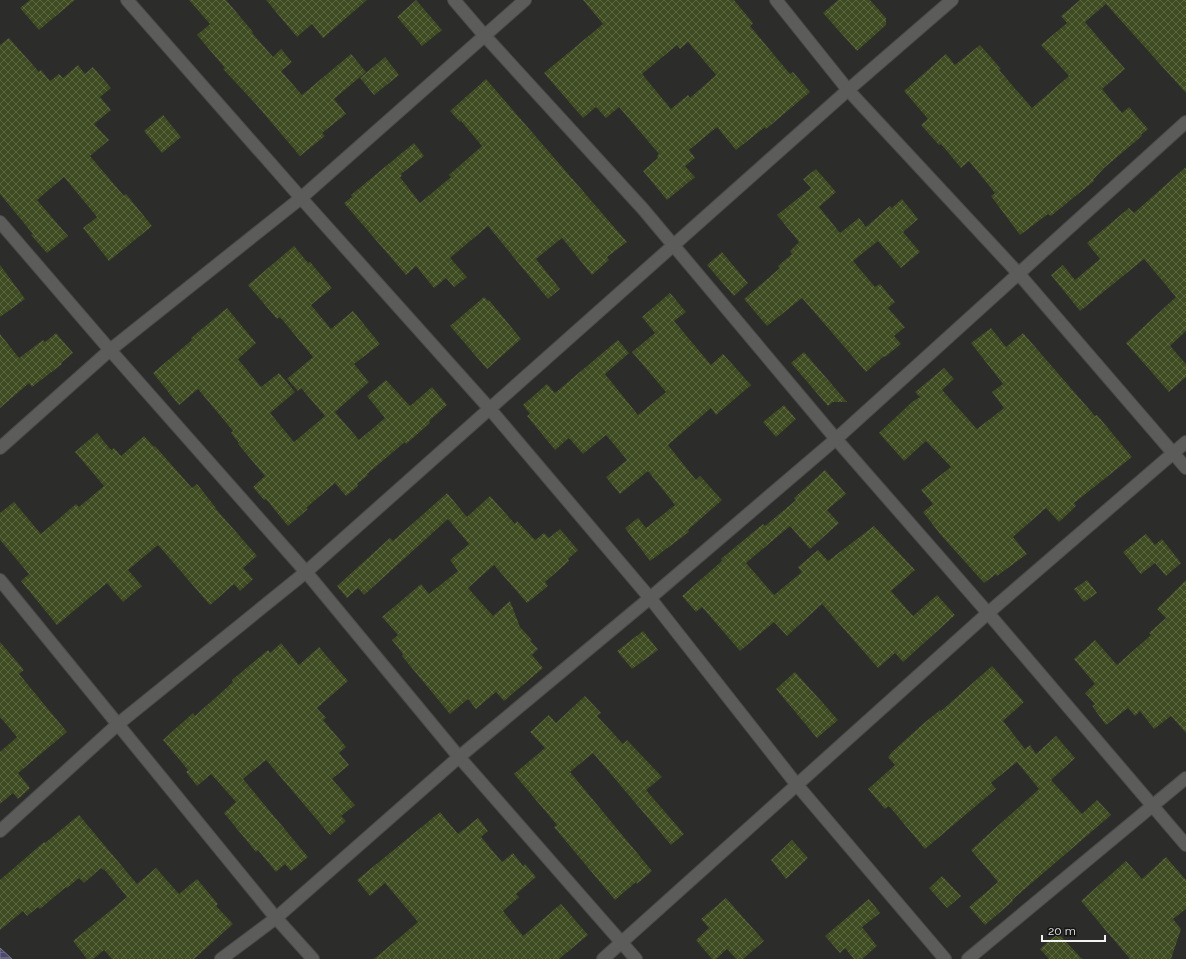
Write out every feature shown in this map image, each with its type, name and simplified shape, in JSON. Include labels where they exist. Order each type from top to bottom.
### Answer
[{"type":"street","points":[[127,0],[301,198],[490,408],[650,598],[797,785],[945,959]]},
{"type":"street","points":[[454,0],[484,35],[643,209],[836,439],[988,613],[1186,845]]},
{"type":"street","points":[[0,448],[110,350],[301,198],[525,0]]},
{"type":"street","points":[[776,0],[848,90],[1018,274],[1186,468]]},
{"type":"street","points":[[0,830],[118,724],[306,572],[848,90],[952,0]]},
{"type":"street","points":[[221,959],[276,918],[459,757],[650,598],[836,439],[1186,122]]},
{"type":"street","points":[[0,222],[110,350],[306,572],[459,757],[636,959]]},
{"type":"street","points":[[603,959],[988,613],[1186,442]]},
{"type":"street","points":[[0,580],[276,918],[313,959]]},
{"type":"street","points":[[968,959],[1186,778]]},
{"type":"shaded area","points":[[0,948],[12,959],[0,959]]},
{"type":"building","points":[[30,0],[75,0],[39,30],[20,8]]},
{"type":"building","points":[[189,0],[226,0],[273,57],[281,49],[292,62],[281,71],[302,95],[351,54],[366,72],[334,99],[346,114],[322,133],[325,136],[300,156],[254,102],[223,69],[225,68],[197,35],[210,24]]},
{"type":"building","points":[[266,0],[367,0],[323,38],[312,24],[297,37]]},
{"type":"building","points":[[416,0],[442,30],[422,46],[397,17]]},
{"type":"building","points":[[583,0],[734,0],[753,23],[750,26],[790,74],[793,72],[810,92],[766,129],[765,127],[736,150],[717,127],[689,150],[695,158],[685,166],[695,177],[667,200],[643,171],[658,158],[657,156],[659,154],[619,107],[606,118],[596,107],[583,118],[544,73],[603,24]],"holes":[[[688,42],[716,75],[690,98],[688,95],[671,109],[642,74],[677,45],[680,49]]]},
{"type":"building","points":[[838,0],[870,0],[886,18],[886,25],[857,51],[823,13]]},
{"type":"building","points":[[1080,0],[1186,0],[1186,93],[1106,4],[1085,22],[1125,69],[1102,89],[1122,113],[1129,107],[1148,129],[1141,135],[1142,136],[1104,168],[1093,180],[1094,181],[1051,216],[1048,214],[1020,235],[991,196],[995,193],[969,161],[961,168],[941,144],[939,145],[921,125],[928,119],[904,91],[946,54],[955,65],[980,45],[1001,69],[999,70],[1032,108],[1069,76],[1041,45],[1067,23],[1061,16]]},
{"type":"building","points":[[9,38],[39,72],[41,70],[50,81],[59,74],[63,78],[78,65],[85,74],[93,67],[111,88],[100,97],[111,110],[94,124],[109,140],[90,156],[124,196],[126,194],[152,226],[109,261],[83,228],[97,217],[64,177],[37,200],[68,236],[47,253],[31,235],[33,234],[0,194],[0,45]]},
{"type":"building","points":[[385,57],[399,75],[374,95],[360,78]]},
{"type":"building","points":[[486,79],[627,242],[607,257],[609,260],[592,275],[562,238],[536,259],[560,289],[548,299],[488,226],[450,258],[467,277],[454,287],[446,278],[434,288],[416,266],[406,275],[344,203],[352,197],[351,195],[414,143],[424,156],[401,174],[402,176],[400,177],[420,203],[451,177],[449,175],[482,146],[461,121],[460,122],[450,111]]},
{"type":"building","points":[[163,115],[181,137],[162,153],[144,131]]},
{"type":"building","points":[[1186,167],[1186,331],[1170,346],[1186,364],[1186,377],[1169,392],[1126,343],[1176,297],[1144,259],[1080,311],[1051,275],[1063,265],[1075,280],[1100,259],[1087,243],[1129,208],[1134,213]]},
{"type":"building","points":[[816,169],[836,192],[819,207],[840,233],[859,218],[866,227],[890,206],[892,208],[902,199],[918,219],[903,232],[920,252],[901,268],[878,241],[853,261],[875,287],[880,284],[895,302],[888,308],[905,327],[894,336],[901,344],[885,357],[884,356],[866,372],[802,298],[767,326],[744,299],[780,268],[778,266],[792,254],[790,251],[799,242],[777,215],[811,188],[803,179]]},
{"type":"building","points":[[294,246],[332,288],[311,305],[331,329],[353,311],[380,344],[354,364],[369,382],[335,412],[359,440],[385,418],[367,396],[386,380],[410,406],[432,387],[447,405],[429,421],[430,423],[406,444],[405,442],[367,474],[368,475],[357,484],[358,486],[346,496],[335,483],[288,526],[266,499],[264,500],[253,487],[265,476],[238,444],[239,443],[231,433],[233,431],[198,389],[179,405],[153,373],[192,340],[191,338],[227,308],[256,343],[238,359],[261,387],[279,373],[295,392],[270,413],[294,442],[325,416],[301,388],[298,391],[287,379],[313,357],[280,317],[277,319],[248,285]]},
{"type":"building","points":[[722,252],[748,283],[734,296],[707,265]]},
{"type":"building","points":[[0,265],[25,299],[0,317]]},
{"type":"building","points":[[670,293],[686,312],[674,321],[711,365],[723,354],[751,385],[716,415],[711,408],[668,445],[696,480],[700,476],[722,500],[688,530],[689,532],[650,561],[625,528],[638,518],[646,528],[675,505],[648,471],[620,494],[606,477],[627,460],[606,435],[583,454],[569,438],[555,450],[527,416],[530,414],[523,405],[547,384],[555,393],[618,340],[629,353],[605,374],[638,415],[666,392],[632,352],[655,333],[642,317]]},
{"type":"building","points":[[484,297],[488,301],[489,300],[521,339],[487,369],[450,326]]},
{"type":"building","points":[[991,328],[1006,347],[1023,333],[1095,416],[1097,415],[1132,457],[1074,503],[1076,506],[1059,522],[1046,508],[1013,537],[1027,554],[997,576],[996,574],[984,583],[940,534],[923,512],[933,504],[921,490],[951,467],[926,441],[904,461],[879,433],[912,402],[920,397],[915,392],[944,368],[954,379],[942,390],[977,429],[1004,408],[992,392],[1003,384],[971,343]]},
{"type":"building","points":[[56,333],[73,353],[61,363],[62,364],[32,387],[29,383],[0,408],[0,334],[19,358],[43,340],[45,342]]},
{"type":"building","points":[[804,352],[847,402],[833,402],[828,406],[791,363]]},
{"type":"building","points":[[784,405],[796,419],[776,437],[763,422]]},
{"type":"building","points":[[97,433],[111,450],[114,448],[121,456],[144,436],[154,447],[155,446],[192,488],[197,484],[215,508],[257,556],[243,568],[253,579],[240,591],[234,584],[210,605],[158,545],[128,570],[142,586],[123,602],[107,583],[57,625],[21,581],[29,574],[0,540],[0,513],[14,502],[41,534],[76,504],[79,507],[104,486],[75,452]]},
{"type":"building","points":[[825,470],[846,494],[827,510],[839,523],[810,549],[790,526],[746,563],[774,595],[802,572],[798,567],[818,550],[828,561],[874,526],[915,570],[891,591],[913,616],[937,595],[955,615],[903,662],[895,653],[878,668],[822,604],[787,636],[774,622],[740,651],[702,607],[696,612],[682,596],[722,561],[721,559],[763,524],[765,526],[796,500],[794,498]]},
{"type":"building","points":[[447,493],[467,517],[490,496],[515,524],[517,521],[535,540],[544,533],[549,538],[560,529],[578,550],[568,559],[569,561],[545,582],[548,586],[527,603],[494,565],[468,588],[493,616],[510,601],[520,627],[538,649],[532,655],[543,668],[504,701],[496,692],[476,709],[468,699],[450,714],[402,656],[403,654],[392,640],[398,635],[382,617],[421,584],[429,594],[458,571],[450,560],[469,544],[448,519],[364,595],[358,588],[347,598],[337,586],[390,538],[393,541]]},
{"type":"building","points":[[1146,534],[1155,545],[1162,539],[1181,563],[1166,576],[1155,563],[1141,574],[1123,552]]},
{"type":"building","points":[[1087,580],[1097,593],[1084,602],[1074,589]]},
{"type":"building","points":[[1186,580],[1186,733],[1171,716],[1154,729],[1140,711],[1135,716],[1128,708],[1106,725],[1092,706],[1095,704],[1085,693],[1095,684],[1074,659],[1095,640],[1117,665],[1151,635],[1149,633],[1166,618],[1157,609]]},
{"type":"building","points":[[643,631],[658,650],[632,669],[617,651]]},
{"type":"building","points":[[0,642],[24,670],[19,674],[67,732],[18,773],[30,788],[18,799],[13,793],[0,804],[0,752],[17,737],[0,717]]},
{"type":"building","points":[[281,643],[299,665],[319,647],[348,681],[317,708],[326,718],[323,720],[346,747],[339,753],[349,765],[332,779],[355,805],[341,816],[346,821],[330,835],[266,760],[243,779],[308,857],[291,871],[285,864],[276,872],[258,850],[256,852],[224,813],[236,802],[211,774],[197,786],[186,772],[188,770],[163,740],[193,713],[195,716],[233,682],[232,680],[268,650],[270,653]]},
{"type":"building","points":[[992,666],[1024,702],[1003,721],[1025,749],[1030,745],[1036,754],[1056,736],[1075,758],[1051,780],[1082,814],[1097,800],[1111,815],[985,925],[969,907],[998,882],[971,850],[1039,789],[1017,762],[991,783],[996,789],[925,849],[889,806],[885,809],[868,789],[895,765],[888,757],[893,751]]},
{"type":"building","points":[[795,672],[838,720],[817,738],[776,689]]},
{"type":"building","points":[[585,696],[601,713],[597,716],[623,744],[627,740],[662,777],[646,790],[684,834],[671,845],[593,753],[570,772],[652,871],[637,884],[636,882],[615,900],[554,827],[557,825],[514,774],[545,748],[530,732],[549,715],[556,723]]},
{"type":"building","points":[[440,812],[458,834],[478,818],[488,831],[481,837],[502,862],[513,853],[523,866],[525,864],[536,877],[516,894],[519,897],[503,911],[523,936],[561,904],[588,935],[559,959],[374,959],[418,922],[385,883],[370,896],[357,880]]},
{"type":"building","points":[[79,815],[137,884],[156,868],[179,894],[197,879],[218,904],[216,906],[233,924],[194,959],[112,959],[104,950],[93,959],[87,959],[73,941],[127,897],[104,869],[103,870],[101,868],[84,883],[79,878],[40,909],[38,907],[27,916],[23,911],[0,930],[0,880],[44,842],[45,843]]},
{"type":"building","points":[[792,840],[808,858],[786,879],[771,860]]},
{"type":"building","points":[[1166,857],[1186,880],[1186,909],[1173,919],[1181,929],[1171,959],[1130,959],[1081,901],[1126,861],[1142,879]]},
{"type":"building","points":[[942,876],[961,896],[947,908],[929,888]]},
{"type":"building","points":[[726,898],[764,941],[743,959],[736,959],[727,949],[716,959],[712,959],[696,940],[709,928],[701,919]]},
{"type":"building","points":[[869,899],[880,913],[862,927],[877,946],[862,959],[854,959],[845,948],[840,953],[825,936]]},
{"type":"building","points":[[1058,933],[1082,959],[1049,959],[1040,949]]}]
